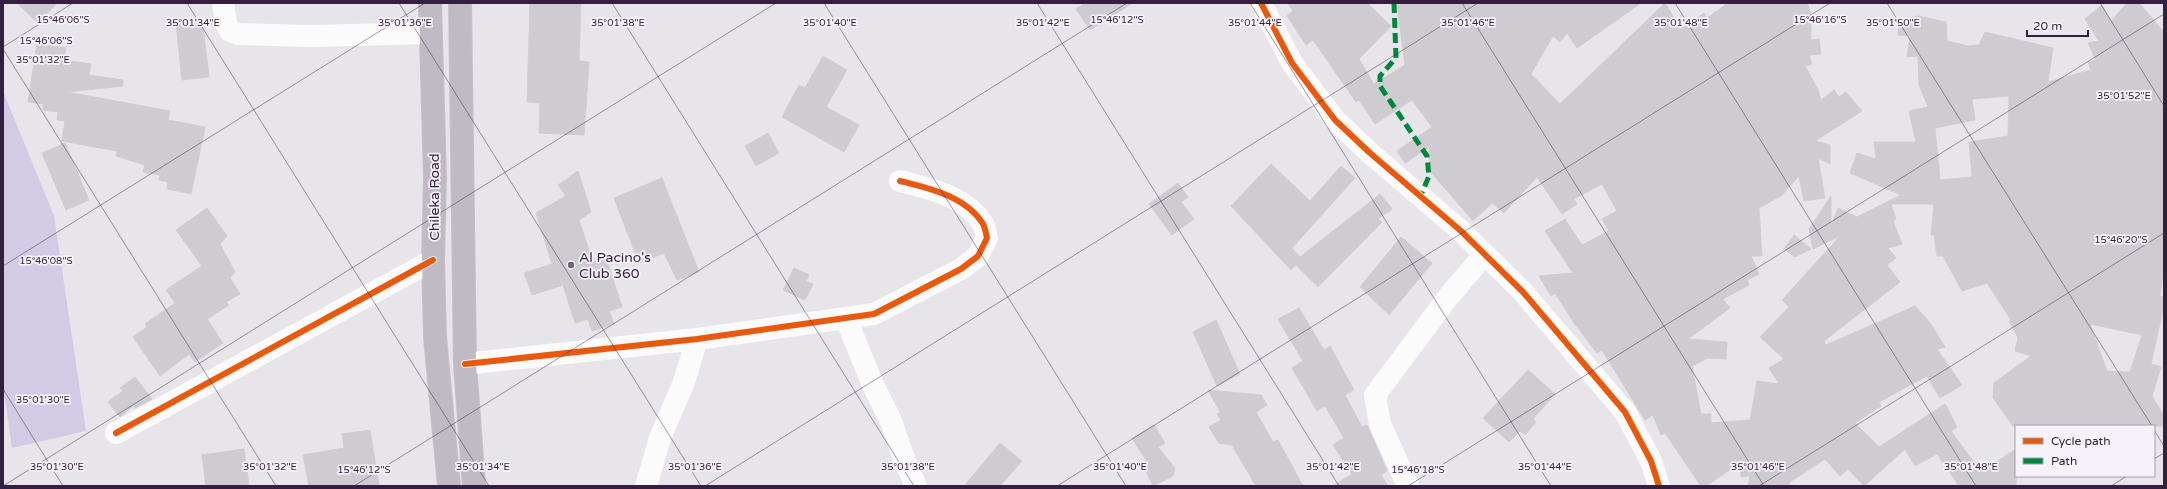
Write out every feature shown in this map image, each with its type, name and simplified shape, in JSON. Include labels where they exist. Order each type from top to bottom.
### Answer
[{"type":"highway","name":"Chileka Road","points":[[430,3],[435,178],[433,260],[435,337],[449,486]]},
{"type":"highway","name":"Chileka Road","points":[[460,3],[465,364],[474,486]]},
{"type":"street","points":[[224,3],[226,23],[230,31],[238,34],[311,36],[430,33]]},
{"type":"street","points":[[1261,3],[1292,63],[1335,120],[1370,153],[1461,231],[1523,292],[1625,412],[1651,461],[1659,486]]},
{"type":"street","points":[[465,364],[696,339],[874,314],[961,269],[978,256],[987,238],[983,224],[967,206],[934,190],[900,180]]},
{"type":"street","points":[[1408,486],[1380,424],[1375,395],[1449,296],[1484,255]]},
{"type":"street","points":[[116,433],[433,260]]},
{"type":"street","points":[[846,319],[873,385],[892,421],[906,464],[916,486]]},
{"type":"street","points":[[646,486],[660,438],[684,382],[696,339]]},
{"type":"shaded area","points":[[3,91],[54,216],[86,431],[12,448],[3,384]]},
{"type":"building","points":[[17,3],[57,3],[38,23]]},
{"type":"building","points":[[530,3],[581,3],[579,61],[589,62],[584,135],[539,133],[540,103],[527,102]]},
{"type":"building","points":[[1085,3],[1133,3],[1090,30],[1076,9]]},
{"type":"building","points":[[1288,3],[1367,3],[1391,26],[1359,59],[1374,84],[1405,65],[1397,5],[1419,3],[1641,3],[1577,48],[1567,33],[1560,42],[1553,36],[1531,74],[1560,104],[1665,3],[1681,29],[1704,13],[1707,18],[1728,3],[1807,3],[1811,13],[1811,40],[1819,39],[1821,54],[1809,55],[1812,64],[1805,66],[1818,90],[1821,100],[1834,90],[1839,97],[1846,92],[1862,111],[1815,141],[1830,145],[1830,164],[1818,158],[1825,198],[1804,201],[1799,176],[1782,195],[1759,208],[1762,256],[1751,256],[1759,274],[1747,280],[1749,285],[1723,299],[1730,308],[1688,339],[1727,342],[1726,359],[1708,358],[1692,366],[1701,414],[1711,414],[1711,423],[1750,420],[1757,381],[1779,384],[1769,368],[1784,359],[1760,337],[1789,307],[1782,300],[1840,236],[1813,249],[1809,229],[1831,196],[1831,226],[1838,208],[1857,217],[1901,195],[1850,173],[1857,153],[1876,159],[1874,142],[1916,142],[1909,111],[1928,107],[1919,85],[1918,56],[1907,57],[1910,36],[1898,35],[1900,20],[1918,16],[1946,22],[1947,41],[1968,46],[1979,45],[1985,32],[2053,48],[2048,82],[2091,70],[2088,62],[2096,60],[2088,43],[2099,41],[2085,19],[2102,5],[2111,21],[2127,3],[2139,3],[2164,32],[2164,280],[2162,280],[2160,296],[2164,297],[2164,305],[2151,364],[2161,367],[2152,396],[2164,416],[2164,426],[2013,426],[1993,398],[1994,383],[2031,356],[2015,351],[2018,338],[2009,321],[2011,320],[1987,283],[1962,291],[1943,256],[1937,256],[1934,235],[1931,235],[1934,204],[1891,204],[1896,219],[1893,221],[1902,244],[1888,248],[1896,258],[1887,265],[1900,282],[1824,341],[1826,345],[1915,306],[1931,324],[1945,347],[1937,349],[1962,385],[1940,398],[1927,376],[1879,402],[1881,406],[1855,423],[1879,447],[1945,404],[1957,427],[1951,431],[1981,472],[2015,450],[2016,486],[1959,486],[1937,454],[1915,466],[1905,449],[1864,486],[1848,469],[1840,476],[1825,459],[1790,482],[1788,486],[1748,486],[1750,476],[1741,477],[1740,463],[1706,486],[1701,486],[1665,433],[1661,435],[1653,415],[1645,420],[1602,350],[1597,353],[1574,323],[1555,293],[1551,296],[1539,276],[1573,273],[1545,231],[1565,219],[1582,245],[1609,231],[1602,219],[1617,211],[1602,184],[1574,199],[1577,204],[1562,214],[1537,177],[1504,213],[1492,203],[1473,221],[1430,171],[1429,147],[1405,163],[1397,151],[1432,127],[1412,100],[1375,124],[1359,100],[1356,102],[1313,40],[1306,45],[1287,16],[1293,11]],"holes":[[[2009,96],[2008,136],[1969,142],[1972,177],[1940,180],[1935,128],[1975,120],[1972,99]],[[2090,324],[2142,335],[2130,372],[2107,371]]]},
{"type":"building","points":[[202,19],[209,77],[182,80],[176,23]]},
{"type":"building","points":[[37,44],[66,48],[64,60],[91,64],[89,75],[123,80],[123,86],[67,92],[170,111],[168,120],[205,127],[191,194],[167,189],[168,182],[159,180],[160,175],[143,172],[145,165],[116,156],[117,151],[62,141],[65,121],[57,120],[58,112],[43,110],[43,104],[28,102]]},
{"type":"building","points":[[823,56],[847,70],[826,107],[859,125],[844,152],[782,117],[799,85],[805,88]]},
{"type":"building","points":[[768,133],[779,153],[756,166],[745,146]]},
{"type":"building","points":[[65,143],[89,200],[66,210],[42,153]]},
{"type":"building","points":[[1271,164],[1310,201],[1341,166],[1355,178],[1292,248],[1300,257],[1380,194],[1392,209],[1378,219],[1382,222],[1318,287],[1296,265],[1291,270],[1231,206]]},
{"type":"building","points":[[578,171],[591,212],[579,220],[593,262],[606,258],[622,307],[609,311],[614,324],[592,331],[588,319],[575,323],[563,285],[532,295],[524,273],[552,264],[536,213],[566,196],[558,185]]},
{"type":"building","points":[[662,178],[699,272],[677,280],[664,253],[639,263],[614,198]]},
{"type":"building","points":[[1178,183],[1188,197],[1181,202],[1194,219],[1172,235],[1149,204]]},
{"type":"building","points":[[207,208],[227,236],[220,244],[235,272],[230,278],[240,294],[226,302],[229,305],[207,319],[223,343],[195,362],[189,354],[160,376],[133,337],[147,327],[145,324],[175,303],[166,290],[202,266],[176,230]]},
{"type":"building","points":[[1794,235],[1811,249],[1795,257],[1784,249]]},
{"type":"building","points":[[1401,237],[1432,263],[1389,315],[1360,287]]},
{"type":"building","points":[[794,268],[809,275],[806,281],[813,284],[805,300],[783,290]]},
{"type":"building","points":[[1299,308],[1324,350],[1330,346],[1354,390],[1345,395],[1362,427],[1367,425],[1368,427],[1387,471],[1381,475],[1388,486],[1333,486],[1352,474],[1333,445],[1344,438],[1325,406],[1317,411],[1292,368],[1303,361],[1278,319]]},
{"type":"building","points":[[1216,320],[1240,374],[1217,386],[1193,332]]},
{"type":"building","points":[[1528,370],[1555,394],[1533,419],[1536,422],[1525,435],[1520,431],[1509,442],[1483,418]]},
{"type":"building","points":[[135,377],[152,399],[135,408],[133,406],[120,417],[108,402],[123,391],[120,388]]},
{"type":"building","points":[[1208,390],[1261,395],[1267,405],[1256,412],[1273,442],[1278,440],[1303,486],[1256,486],[1232,445],[1219,443],[1209,427],[1221,420],[1217,414],[1220,412]]},
{"type":"building","points":[[1154,425],[1165,443],[1158,447],[1175,468],[1173,476],[1153,486],[1145,469],[1147,462],[1132,438]]},
{"type":"building","points":[[370,430],[379,486],[309,486],[303,455],[344,448],[342,434]]},
{"type":"building","points":[[1000,443],[1022,461],[1000,486],[964,486]]},
{"type":"building","points":[[244,449],[249,486],[206,486],[202,455]]},
{"type":"marked path","points":[[1394,3],[1396,58],[1380,76],[1380,86],[1427,156],[1429,176],[1421,195]]},
{"type":"cycle path","points":[[1261,3],[1292,63],[1335,120],[1370,153],[1461,231],[1523,292],[1625,412],[1651,461],[1659,486]]},
{"type":"cycle path","points":[[465,364],[697,339],[874,314],[961,269],[978,256],[987,238],[983,224],[976,214],[967,206],[934,190],[900,181]]},
{"type":"cycle path","points":[[116,433],[433,260]]},
{"type":"place","name":"Al Pacino's Club 360","points":[[571,265]]}]
